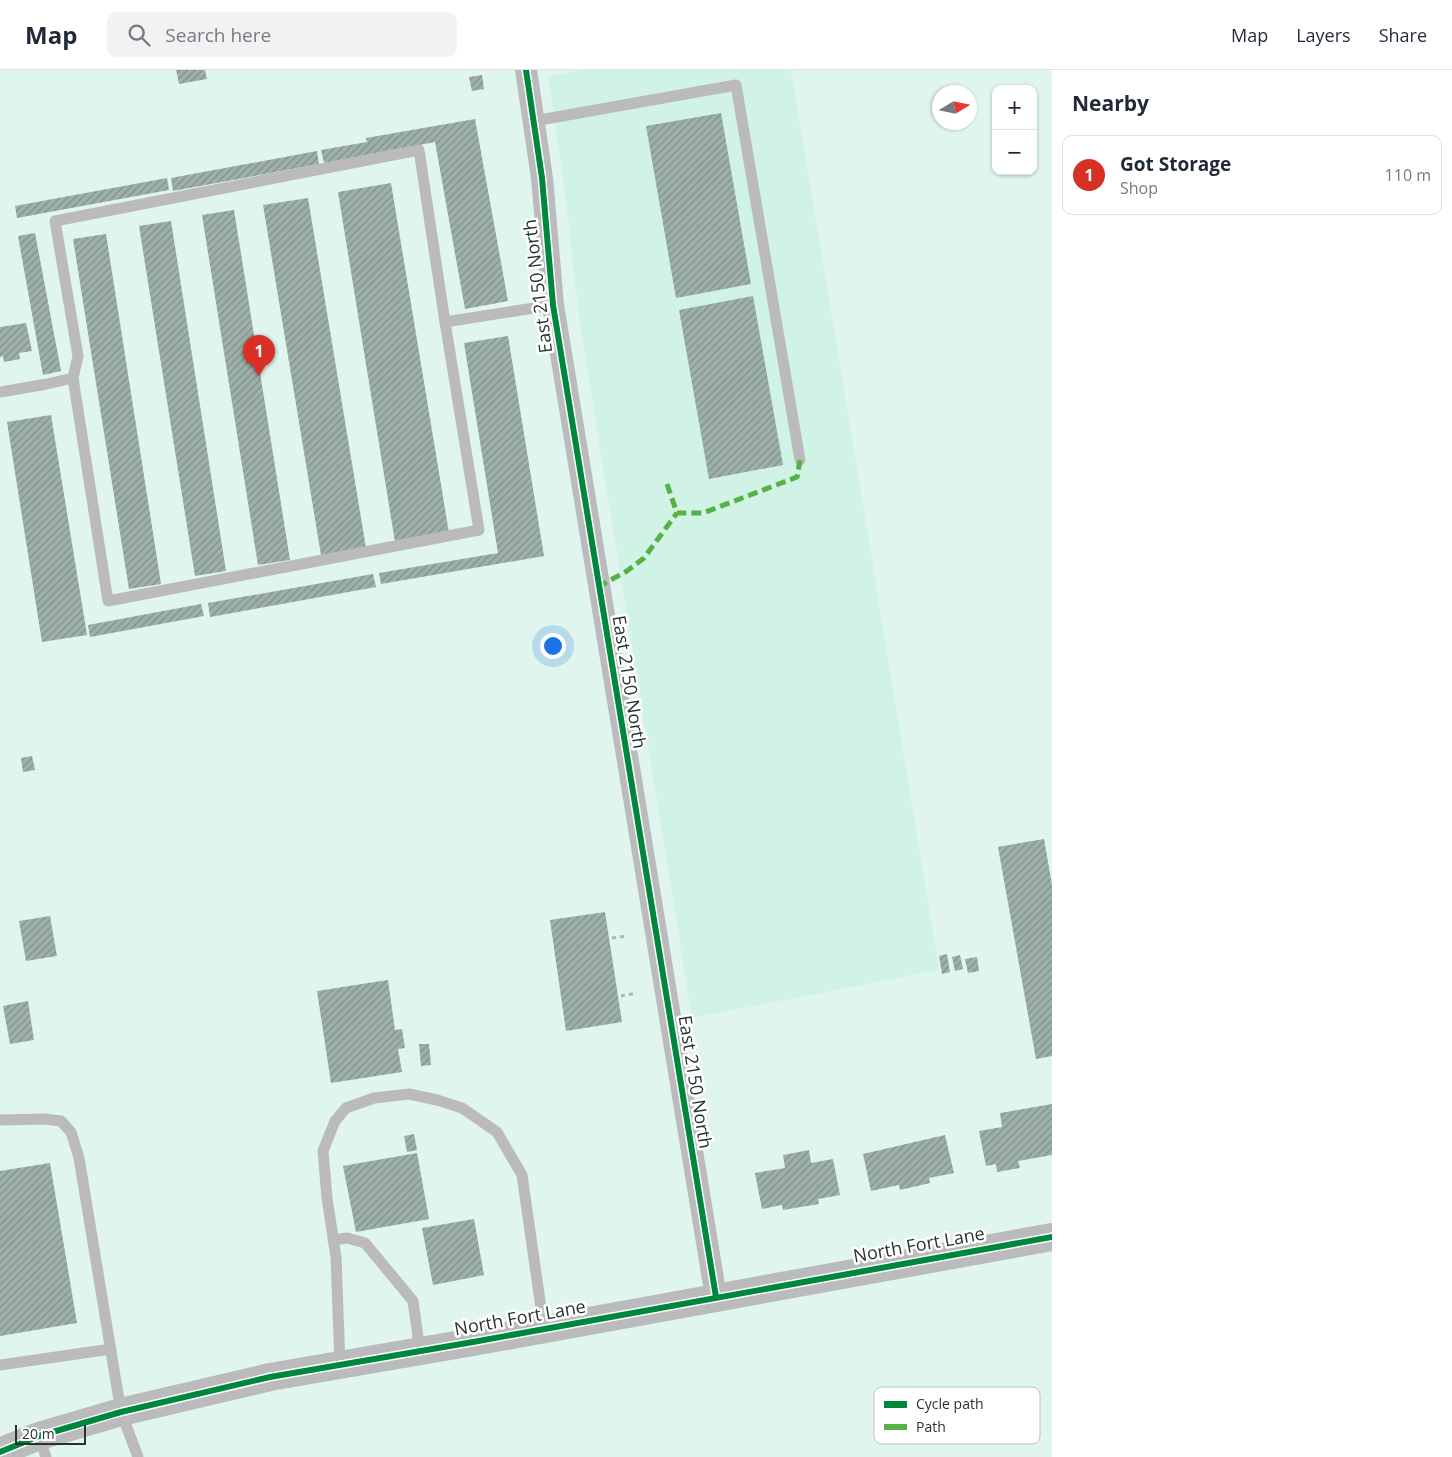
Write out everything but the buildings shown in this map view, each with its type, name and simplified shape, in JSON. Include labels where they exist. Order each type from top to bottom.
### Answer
[{"type":"street","name":"East 2150 North","points":[[526,70],[542,178],[553,305],[716,1297]]},
{"type":"street","name":"North Fort Lane","points":[[0,1452],[43,1447],[122,1412],[270,1377],[1052,1237]]},
{"type":"lane","points":[[534,121],[736,85],[800,460]]},
{"type":"lane","points":[[419,150],[479,530],[108,601],[74,378],[78,356],[55,222],[419,150]]},
{"type":"lane","points":[[445,322],[553,305]]},
{"type":"lane","points":[[0,392],[74,378]]},
{"type":"lane","points":[[340,1365],[336,1257],[327,1198],[323,1151],[335,1121],[346,1108],[374,1098],[409,1094],[438,1100],[462,1108],[497,1132],[522,1175],[544,1329]]},
{"type":"lane","points":[[0,1120],[45,1119],[61,1121],[71,1132],[79,1158],[122,1412],[138,1457]]},
{"type":"lane","points":[[333,1240],[347,1238],[365,1243],[413,1301],[420,1351]]},
{"type":"lane","points":[[0,1364],[111,1349]]},
{"type":"path","points":[[612,938],[627,936]]},
{"type":"path","points":[[621,996],[637,993]]},
{"type":"shaded area","points":[[583,70],[791,70],[939,970],[692,1018],[580,325],[564,185],[548,76]]},
{"type":"marked path","points":[[667,484],[677,513],[703,513],[797,477],[800,460]]},
{"type":"marked path","points":[[598,587],[627,571],[644,558],[677,513]]},
{"type":"cycle path","points":[[526,70],[542,178],[553,305],[716,1297]]},
{"type":"cycle path","points":[[0,1452],[39,1436],[121,1412],[270,1377],[1052,1237]]},
{"type":"place","name":"Got Storage","points":[[259,376]]}]
